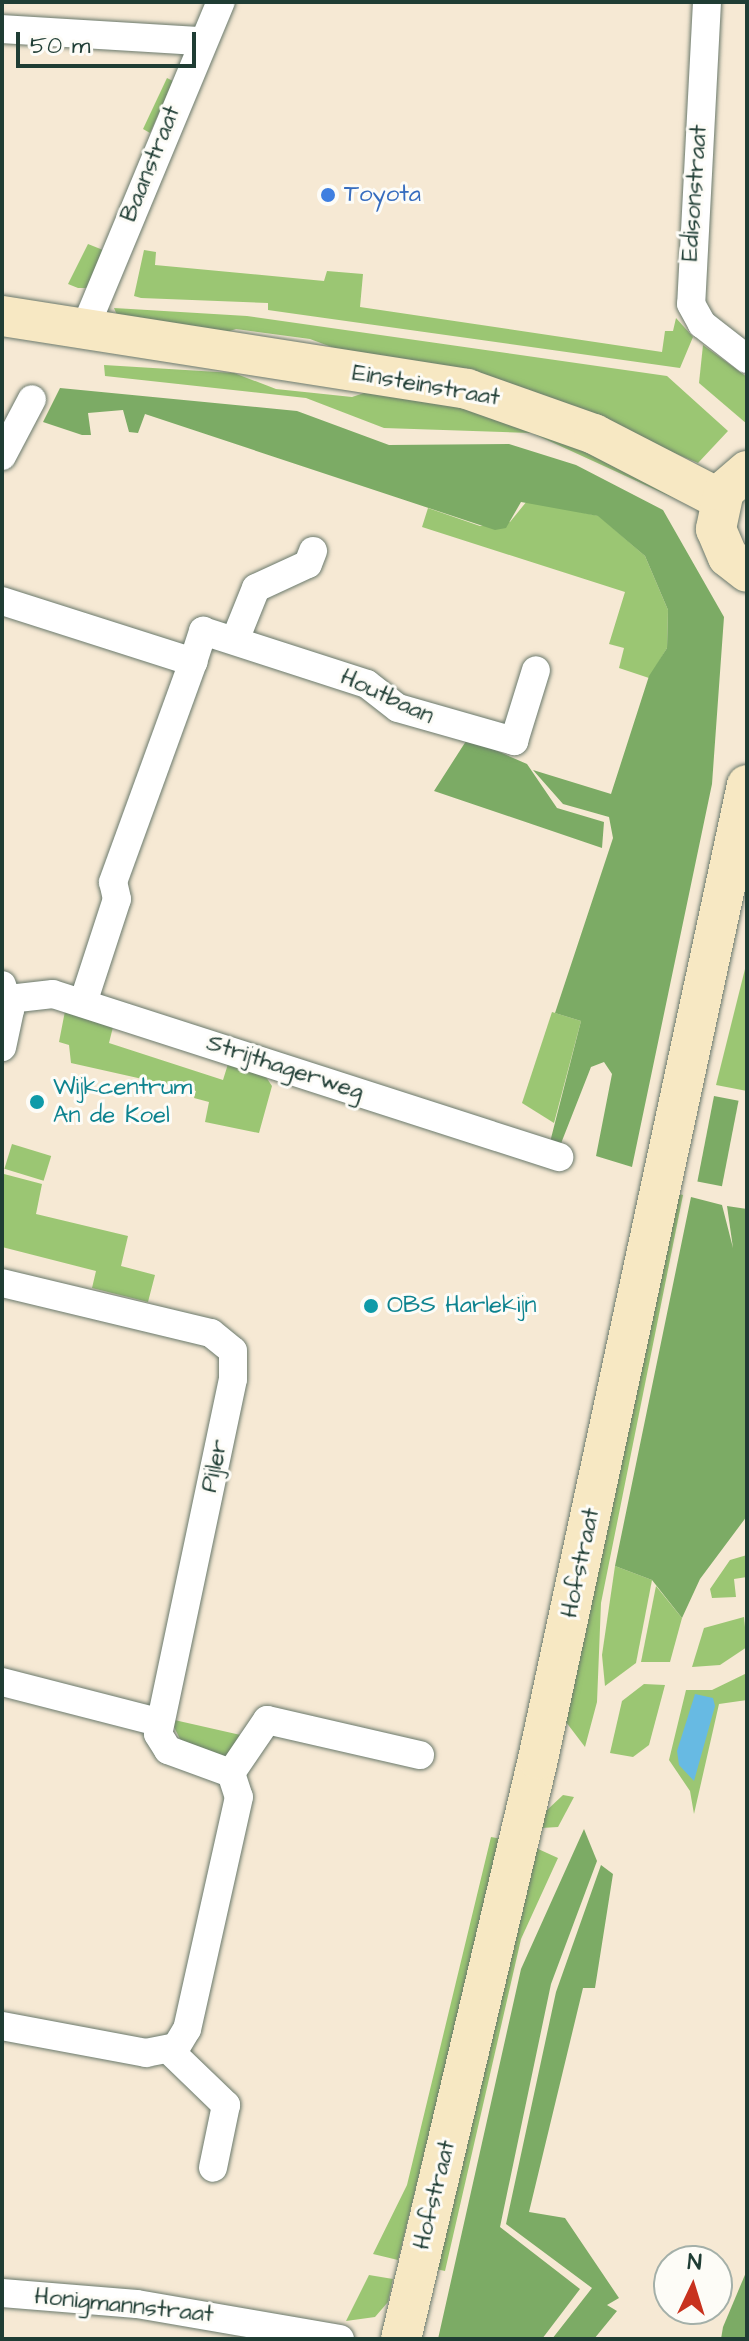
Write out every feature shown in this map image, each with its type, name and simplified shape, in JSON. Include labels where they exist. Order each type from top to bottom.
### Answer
[{"type":"main road","name":"Einsteinstraat","points":[[2,316],[254,359],[453,387],[531,407],[734,485]]},
{"type":"main road","name":"Einsteinstraat","points":[[2,339],[157,362],[254,359]]},
{"type":"main road","points":[[734,485],[720,544],[747,572]]},
{"type":"main road","name":"Hofstraat","points":[[401,2339],[535,1775],[747,785]]},
{"type":"street","name":"Baanstraat","points":[[85,328],[201,41],[221,2]]},
{"type":"street","name":"Edisonstraat","points":[[707,2],[691,304],[702,324],[747,359]]},
{"type":"street","points":[[2,29],[201,41]]},
{"type":"street","points":[[2,456],[32,399]]},
{"type":"street","points":[[235,640],[256,588],[308,564],[313,551]]},
{"type":"street","points":[[2,601],[193,662]]},
{"type":"street","name":"Houtbaan","points":[[83,1003],[117,899],[113,882],[203,631],[367,684],[398,708],[514,741],[536,670]]},
{"type":"street","points":[[2,1047],[6,992]]},
{"type":"street","name":"Strijthagerweg","points":[[6,992],[53,994],[559,1157]]},
{"type":"street","name":"Pijler","points":[[2,1283],[211,1333],[233,1351],[233,1379],[158,1722]]},
{"type":"street","points":[[2,1682],[158,1722],[168,1750],[231,1773]]},
{"type":"street","points":[[170,2051],[187,2029],[236,1816],[231,1773],[267,1720],[420,1755]]},
{"type":"street","points":[[2,2026],[170,2051],[226,2105],[213,2168]]},
{"type":"street","name":"Honigmannstraat","points":[[2,2293],[137,2304],[340,2339]]},
{"type":"green space","points":[[167,78],[173,81],[150,133],[143,129]]},
{"type":"green space","points":[[88,244],[103,250],[91,288],[78,288],[68,284]]},
{"type":"green space","points":[[144,250],[156,252],[155,265],[324,281],[327,271],[363,274],[360,307],[662,352],[665,331],[673,331],[676,318],[693,337],[680,368],[268,310],[268,303],[141,298],[134,296]]},
{"type":"green space","points":[[114,308],[247,316],[667,376],[728,431],[698,463],[508,383],[353,355],[310,339],[236,329],[211,337],[117,315]]},
{"type":"green space","points":[[703,345],[747,377],[747,424],[699,383]]},
{"type":"green space","points":[[104,365],[234,373],[276,389],[352,397],[373,390],[436,399],[542,429],[678,500],[532,433],[384,428],[306,398],[105,376]]},
{"type":"green space","points":[[60,388],[297,411],[389,445],[509,444],[576,465],[663,510],[724,617],[712,784],[632,1167],[596,1156],[612,1074],[604,1062],[591,1067],[560,1146],[548,1150],[581,1021],[555,1013],[613,838],[609,817],[563,804],[533,770],[611,794],[649,676],[667,648],[668,610],[645,556],[598,516],[521,502],[506,528],[495,530],[145,414],[138,433],[129,432],[123,410],[88,413],[91,435],[82,435],[43,422]]},
{"type":"green space","points":[[527,501],[599,516],[645,556],[668,610],[667,648],[649,678],[619,668],[624,648],[609,644],[625,592],[422,527],[428,508],[480,526],[510,522]]},
{"type":"green space","points":[[468,738],[527,764],[557,808],[604,822],[602,848],[434,791]]},
{"type":"green space","points":[[747,961],[747,1091],[716,1085]]},
{"type":"green space","points":[[65,1011],[113,1027],[109,1043],[223,1080],[228,1064],[266,1077],[272,1086],[259,1133],[205,1122],[209,1102],[194,1098],[196,1091],[71,1063],[69,1045],[59,1042]]},
{"type":"green space","points":[[552,1012],[581,1021],[554,1123],[522,1103]]},
{"type":"green space","points":[[714,1096],[739,1101],[722,1186],[697,1181]]},
{"type":"green space","points":[[12,1144],[51,1156],[44,1181],[4,1169]]},
{"type":"green space","points":[[4,1174],[42,1184],[36,1214],[128,1236],[121,1266],[155,1275],[148,1302],[92,1288],[96,1271],[2,1247]]},
{"type":"green space","points":[[675,1193],[683,1195],[601,1603],[597,1702],[585,1747],[566,1722]]},
{"type":"green space","points":[[691,1197],[722,1205],[733,1248],[727,1206],[747,1209],[747,1516],[700,1579],[682,1618],[652,1580],[615,1566]]},
{"type":"green space","points":[[747,1555],[747,1577],[734,1579],[736,1597],[712,1598],[710,1589],[730,1560]]},
{"type":"green space","points":[[615,1566],[652,1580],[636,1663],[605,1686],[602,1655]]},
{"type":"green space","points":[[656,1586],[682,1618],[670,1662],[641,1662]]},
{"type":"green space","points":[[744,1617],[747,1647],[720,1665],[692,1667],[704,1628]]},
{"type":"green space","points":[[747,1673],[747,1700],[719,1704],[694,1814],[690,1791],[669,1760],[686,1690],[712,1690]]},
{"type":"green space","points":[[644,1684],[665,1685],[649,1745],[633,1757],[610,1753],[622,1701]]},
{"type":"green space","points":[[170,1719],[245,1736],[230,1760],[183,1745]]},
{"type":"green space","points":[[563,1795],[574,1797],[558,1827],[541,1828],[546,1811]]},
{"type":"green space","points":[[584,1829],[597,1861],[551,1984],[500,2227],[580,2289],[542,2339],[438,2339],[521,1969]]},
{"type":"green space","points":[[491,1837],[502,1839],[398,2260],[373,2254],[407,2185]]},
{"type":"green space","points":[[536,1848],[558,1858],[521,1939],[445,2271],[436,2269]]},
{"type":"green space","points":[[601,1865],[613,1874],[595,1988],[583,1988],[529,2212],[565,2218],[619,2298],[607,2305],[617,2311],[594,2339],[552,2339],[592,2288],[506,2224],[556,1992]]},
{"type":"green space","points":[[747,2270],[747,2339],[721,2339],[724,2325],[733,2325],[733,2303]]},
{"type":"green space","points":[[369,2275],[393,2279],[388,2302],[375,2317],[346,2321]]},
{"type":"water","points":[[695,1694],[713,1698],[715,1706],[694,1781],[679,1765],[677,1751]]},
{"type":"place","name":"Toyota","points":[[328,195]]},
{"type":"place","name":"Wijkcentrum An de Koel","points":[[37,1102]]},
{"type":"place","name":"OBS Harlekijn","points":[[371,1306]]}]
